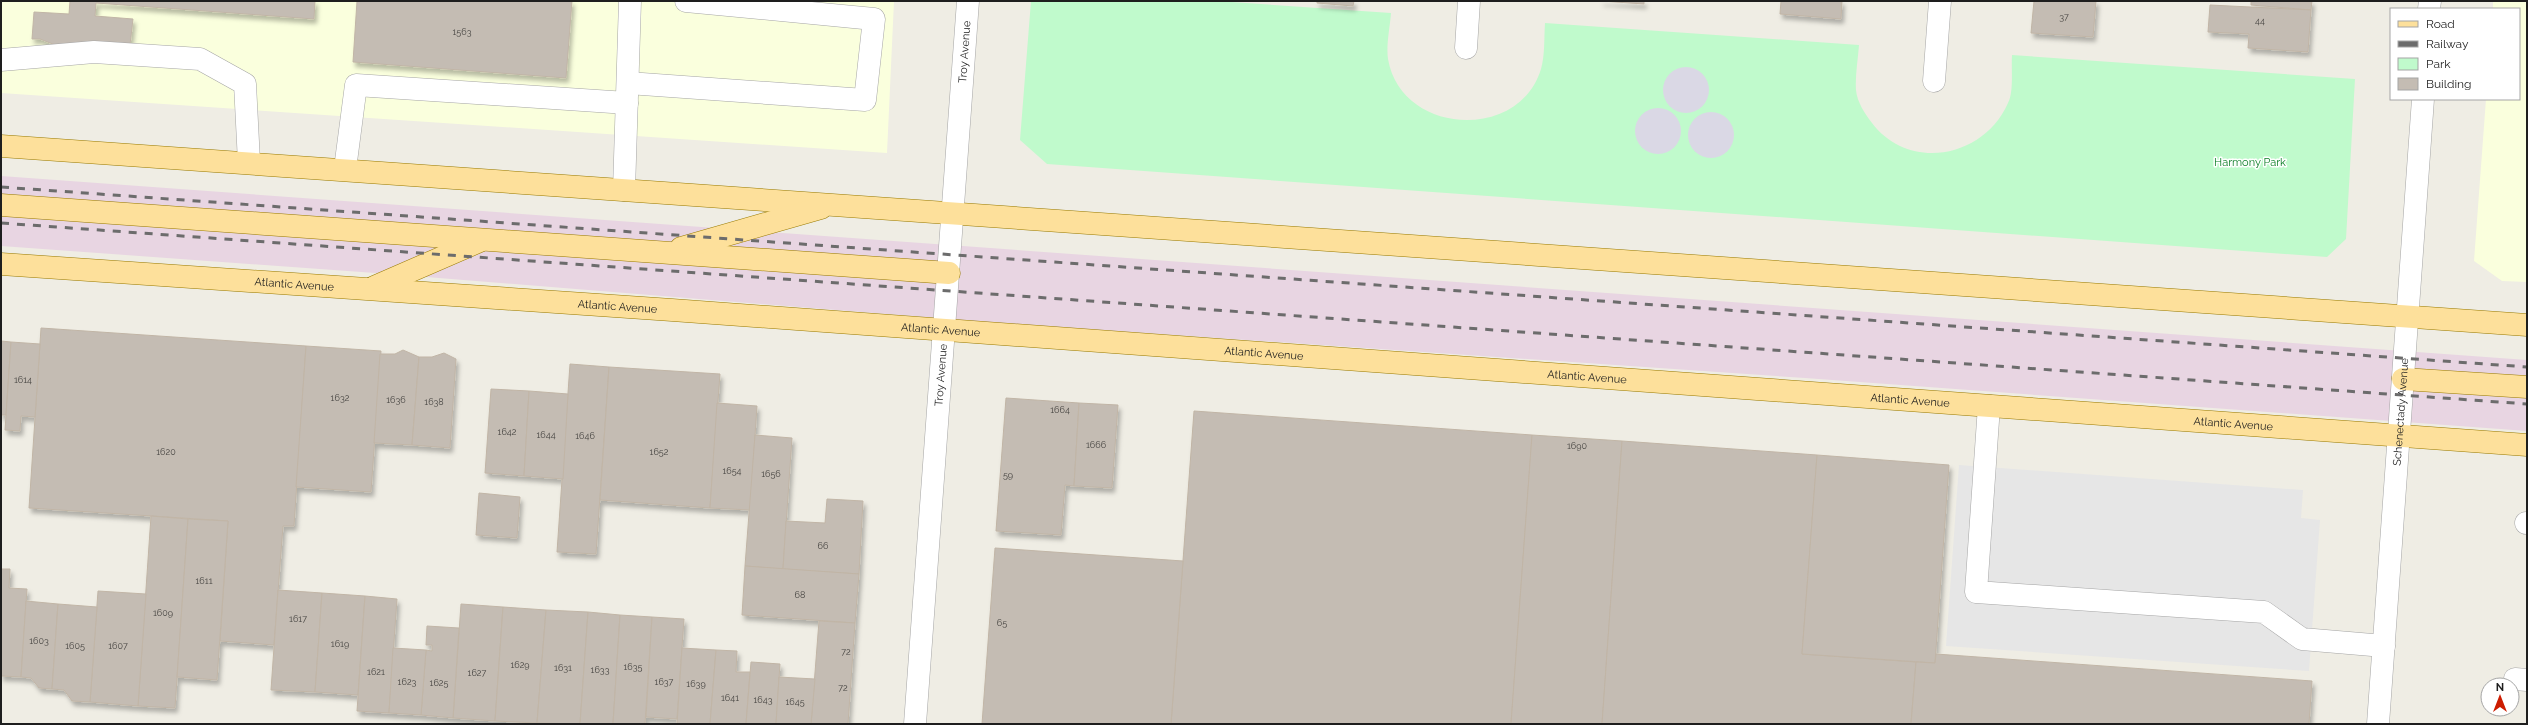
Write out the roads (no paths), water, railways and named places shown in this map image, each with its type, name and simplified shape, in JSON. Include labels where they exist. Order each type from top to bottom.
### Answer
[{"type":"main road","points":[[1,146],[249,162],[624,190],[836,203],[2527,325]]},
{"type":"main road","points":[[667,252],[836,203]]},
{"type":"main road","points":[[1,205],[948,273]]},
{"type":"main road","points":[[371,289],[483,240]]},
{"type":"main road","name":"Atlantic Avenue","points":[[1,264],[944,330],[2527,445]]},
{"type":"main road","points":[[2403,379],[2527,388]]},
{"type":"street","points":[[624,190],[630,1]]},
{"type":"street","points":[[345,169],[356,86],[864,100],[874,19],[686,1]]},
{"type":"street","name":"Troy Avenue","points":[[915,724],[968,1]]},
{"type":"street","points":[[1466,48],[1469,1]]},
{"type":"street","points":[[1934,81],[1940,1]]},
{"type":"street","points":[[1,60],[94,52],[200,59],[245,84],[249,162]]},
{"type":"street","name":"Schenectady Avenue","points":[[2378,724],[2423,100]]},
{"type":"street","points":[[1989,406],[1976,592],[2264,612],[2302,639],[2384,646]]},
{"type":"railway","points":[[1,187],[2527,367]]},
{"type":"railway","points":[[1,223],[2527,404]]},
{"type":"park label","name":"Harmony Park","points":[[2250,162]]}]
